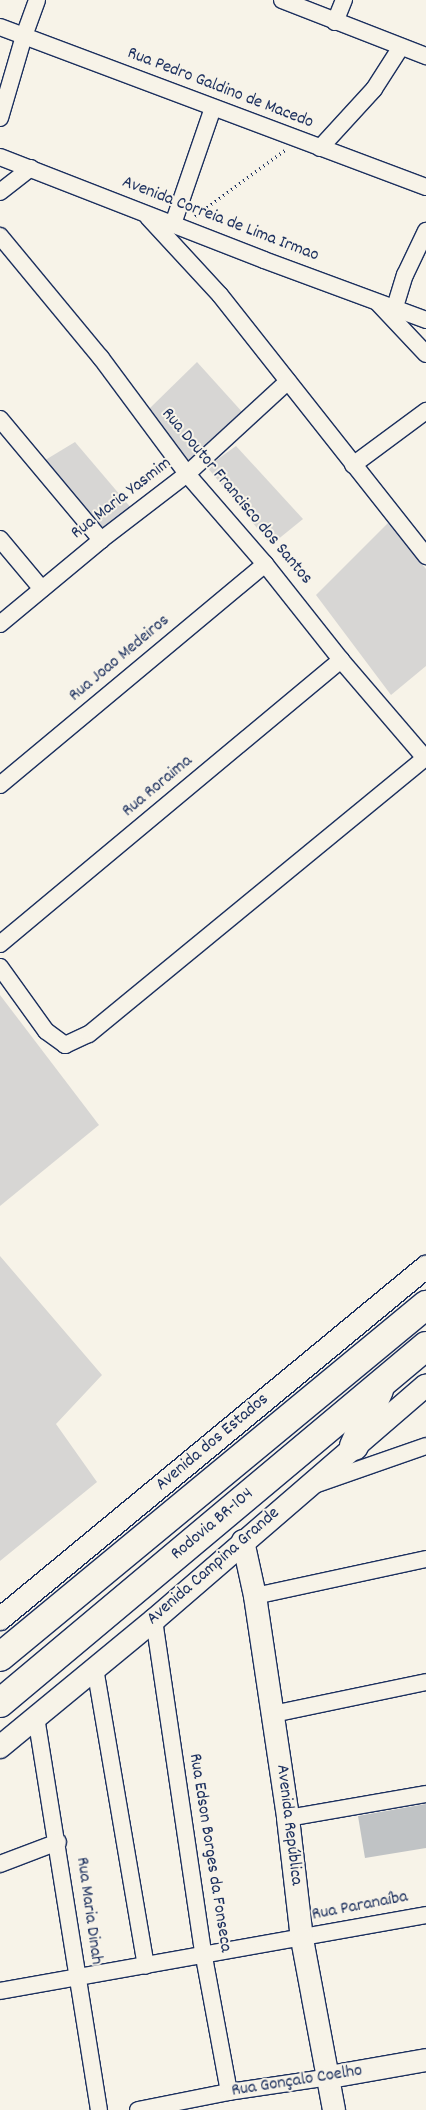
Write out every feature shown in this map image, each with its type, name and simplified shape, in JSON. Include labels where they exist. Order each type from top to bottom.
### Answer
[{"type":"highway","name":"Rodovia BR-104","points":[[0,1657],[426,1305]]},
{"type":"highway","name":"Rodovia BR-104","points":[[0,1703],[426,1346]]},
{"type":"highway","points":[[354,1446],[381,1383]]},
{"type":"main road","name":"Avenida dos Estados","points":[[0,1619],[426,1267]]},
{"type":"main road","name":"Avenida Campina Grande","points":[[0,1747],[154,1620],[303,1488],[426,1385]]},
{"type":"main road","name":"Avenida República","points":[[243,1540],[255,1596],[288,1818],[302,1939],[330,2077],[334,2110]]},
{"type":"main road","name":"Rua Gonçalo Coelho","points":[[330,2077],[426,2060]]},
{"type":"street","points":[[0,118],[24,36],[37,0]]},
{"type":"street","points":[[282,0],[426,56]]},
{"type":"street","points":[[335,22],[344,0]]},
{"type":"street","name":"Rua Pedro Galdino de Macedo","points":[[0,27],[426,187]]},
{"type":"street","points":[[320,148],[374,89],[401,47]]},
{"type":"street","points":[[177,226],[213,108]]},
{"type":"street","name":"Avenida Correia de Lima Irmao","points":[[0,157],[426,320]]},
{"type":"street","points":[[0,192],[31,168]]},
{"type":"street","points":[[146,214],[220,296],[426,556]]},
{"type":"street","points":[[395,307],[405,275],[426,231]]},
{"type":"street","name":"Rua Doutor Francisco dos Santos","points":[[0,236],[101,358],[186,474],[265,564],[341,660],[426,758]]},
{"type":"street","points":[[375,299],[426,354]]},
{"type":"street","name":"Rua Maria Yasmim","points":[[0,624],[101,540],[186,474],[288,382]]},
{"type":"street","points":[[353,465],[426,410]]},
{"type":"street","points":[[0,419],[101,540]]},
{"type":"street","points":[[0,539],[42,589]]},
{"type":"street","name":"Rua Joao Medeiros","points":[[0,785],[265,564]]},
{"type":"street","name":"Rua Roraima","points":[[0,944],[341,660]]},
{"type":"street","points":[[0,967],[46,1031],[65,1045],[89,1034],[426,758]]},
{"type":"street","points":[[303,1488],[426,1446]]},
{"type":"street","points":[[255,1596],[426,1559]]},
{"type":"street","name":"Rua Edson Borges da Fonseca","points":[[154,1620],[204,1956],[229,2092]]},
{"type":"street","points":[[96,1668],[146,1966]]},
{"type":"street","points":[[272,1714],[426,1682]]},
{"type":"street","name":"Rua Maria Dinah","points":[[36,1717],[58,1842],[99,2110]]},
{"type":"street","points":[[288,1818],[426,1794]]},
{"type":"street","points":[[0,1864],[58,1842]]},
{"type":"street","name":"Rua Paranaíba","points":[[0,1991],[302,1939],[426,1915]]},
{"type":"street","name":"Rua Gonçalo Coelho","points":[[138,2110],[229,2092],[330,2077]]},
{"type":"path","points":[[177,226],[298,140]]},
{"type":"shaded area","points":[[197,362],[244,414],[187,464],[149,409]]},
{"type":"shaded area","points":[[75,442],[132,509],[102,533],[42,462]]},
{"type":"shaded area","points":[[236,446],[303,519],[271,545],[207,467]]},
{"type":"shaded area","points":[[388,523],[426,569],[426,666],[391,695],[316,595]]},
{"type":"shaded area","points":[[0,995],[99,1125],[0,1206]]},
{"type":"shaded area","points":[[0,1256],[102,1375],[56,1424],[97,1482],[0,1561]]},
{"type":"building","points":[[426,1804],[426,1848],[365,1858],[358,1816]]}]
